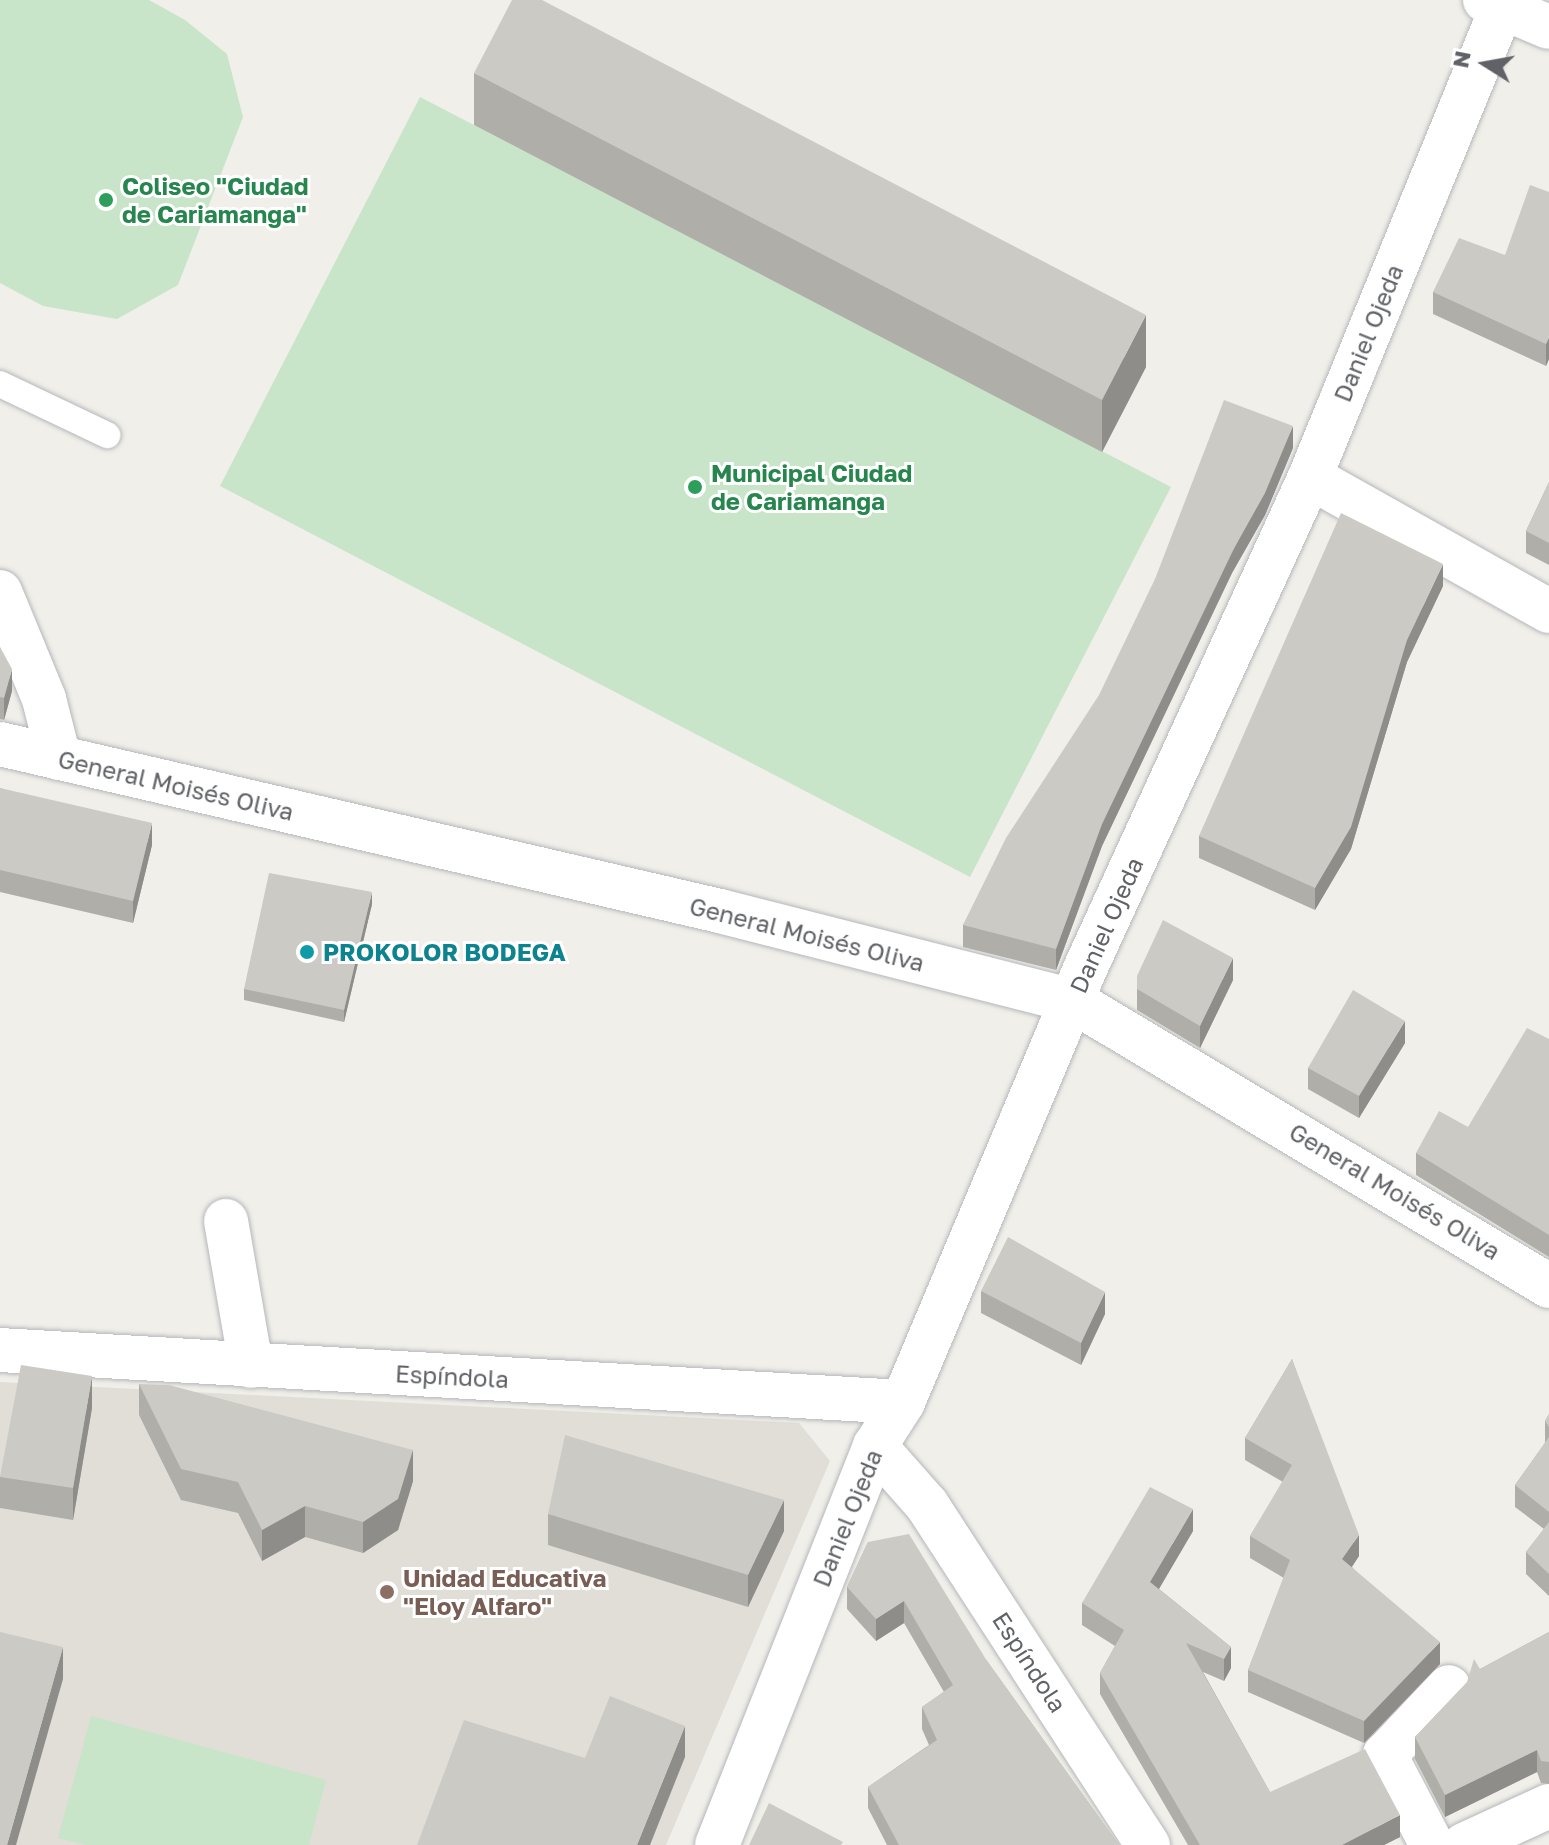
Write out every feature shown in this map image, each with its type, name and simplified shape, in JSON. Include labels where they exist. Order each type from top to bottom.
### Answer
[{"type":"street","points":[[1497,2],[1549,27]]},
{"type":"street","name":"Daniel Ojeda","points":[[717,1845],[875,1446],[903,1402],[1073,1001],[1310,477],[1497,2]]},
{"type":"street","points":[[1310,477],[1549,611]]},
{"type":"street","points":[[0,592],[44,699],[59,758]]},
{"type":"street","name":"General Moisés Oliva","points":[[0,744],[720,911],[1073,1001],[1549,1286]]},
{"type":"street","points":[[226,1221],[251,1366]]},
{"type":"street","name":"Espíndola","points":[[0,1350],[903,1402]]},
{"type":"street","name":"Espíndola","points":[[875,1446],[927,1505],[1148,1845]]},
{"type":"street","points":[[1432,1845],[1385,1755],[1449,1687]]},
{"type":"street","points":[[1464,1845],[1549,1806]]},
{"type":"lane","points":[[0,384],[107,435]]},
{"type":"shaded area","name":"Unidad Educativa \"Eloy Alfaro\"","points":[[0,1382],[799,1423],[830,1461],[666,1845],[0,1845]]},
{"type":"green space","name":"Coliseo \"Ciudad de Cariamanga\"","points":[[0,0],[149,0],[185,20],[227,54],[243,117],[178,285],[117,319],[43,306],[0,283]]},
{"type":"green space","name":"Municipal Ciudad de Cariamanga","points":[[420,97],[1171,487],[970,877],[220,486]]},
{"type":"green space","points":[[91,1716],[326,1780],[309,1845],[85,1845],[58,1838]]},
{"type":"building","points":[[512,0],[542,0],[1146,315],[1102,400],[474,73]]},
{"type":"building","points":[[1530,185],[1549,192],[1549,338],[1546,344],[1433,292],[1459,238],[1505,255]]},
{"type":"building","points":[[1224,400],[1293,426],[1265,493],[1232,552],[1102,824],[1056,949],[963,925],[1006,838],[1099,695],[1155,579]]},
{"type":"building","points":[[1549,482],[1549,543],[1526,531]]},
{"type":"building","points":[[1341,513],[1443,564],[1407,640],[1351,827],[1315,888],[1199,836]]},
{"type":"building","points":[[0,647],[12,669],[4,698],[0,697]]},
{"type":"building","points":[[0,788],[152,823],[133,901],[0,870]]},
{"type":"building","name":"PROKOLOR BODEGA","points":[[269,873],[372,892],[344,1010],[244,989]]},
{"type":"building","points":[[1163,920],[1233,958],[1200,1026],[1137,989],[1137,976]]},
{"type":"building","points":[[1353,990],[1405,1021],[1359,1096],[1308,1068]]},
{"type":"building","points":[[1527,1028],[1549,1039],[1549,1235],[1416,1153],[1439,1111],[1468,1127]]},
{"type":"building","points":[[1008,1237],[1105,1292],[1081,1343],[981,1291]]},
{"type":"building","points":[[1292,1359],[1359,1535],[1342,1559],[1440,1642],[1364,1721],[1248,1670],[1290,1560],[1250,1536],[1292,1465],[1245,1438]]},
{"type":"building","points":[[21,1365],[92,1376],[73,1488],[0,1477]]},
{"type":"building","points":[[139,1384],[169,1385],[413,1450],[398,1499],[363,1522],[305,1506],[262,1530],[238,1482],[181,1469]]},
{"type":"building","points":[[565,1435],[784,1500],[748,1575],[548,1514]]},
{"type":"building","points":[[1549,1437],[1549,1512],[1515,1485]]},
{"type":"building","points":[[1150,1487],[1193,1509],[1150,1582],[1231,1647],[1224,1659],[1186,1643],[1270,1792],[1365,1749],[1400,1815],[1342,1845],[1200,1845],[1100,1673],[1124,1630],[1082,1603]]},
{"type":"building","points":[[1549,1522],[1549,1574],[1526,1552]]},
{"type":"building","points":[[909,1534],[987,1661],[1119,1845],[899,1845],[868,1787],[937,1740],[922,1707],[953,1685],[904,1601],[876,1619],[847,1587],[868,1542]]},
{"type":"building","points":[[0,1632],[63,1647],[7,1845],[0,1845]]},
{"type":"building","points":[[1549,1632],[1549,1762],[1541,1761],[1537,1750],[1445,1795],[1415,1737],[1467,1682],[1474,1659],[1480,1669]]},
{"type":"building","points":[[610,1696],[685,1726],[637,1845],[417,1845],[464,1720],[585,1758]]},
{"type":"building","points":[[769,1803],[843,1842],[841,1845],[749,1845]]},
{"type":"place","name":"Coliseo \"Ciudad de Cariamanga\"","points":[[106,200]]},
{"type":"place","name":"Municipal Ciudad de Cariamanga","points":[[695,487]]},
{"type":"place","name":"PROKOLOR BODEGA","points":[[307,952]]},
{"type":"place","name":"Unidad Educativa \"Eloy Alfaro\"","points":[[387,1592]]}]
